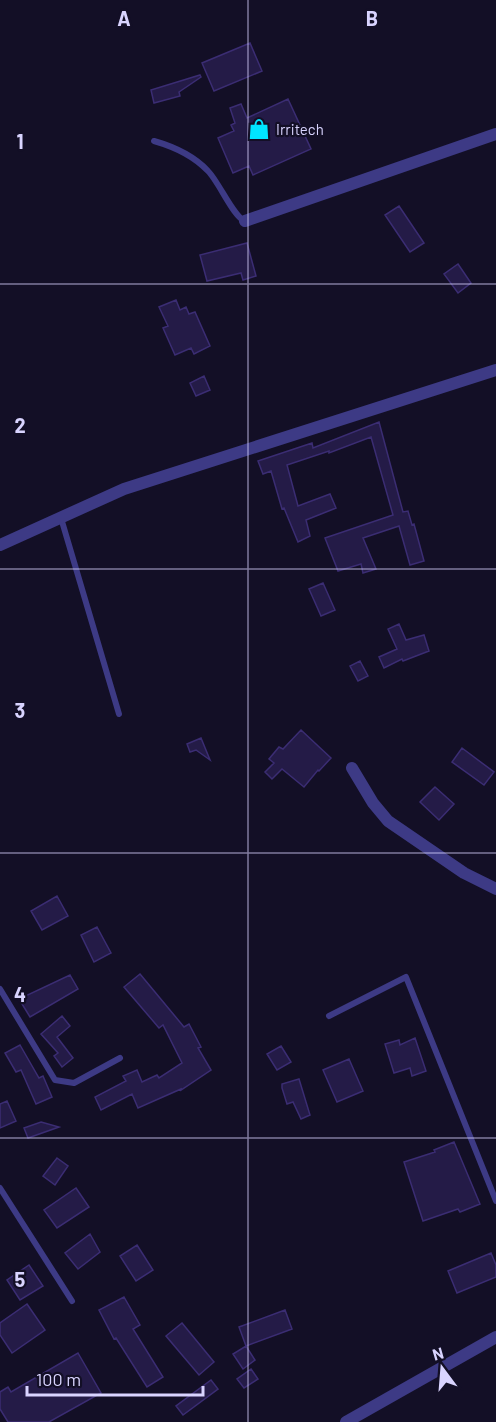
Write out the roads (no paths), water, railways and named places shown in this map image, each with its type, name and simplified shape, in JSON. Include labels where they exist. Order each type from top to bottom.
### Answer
[{"type":"street","points":[[245,220],[496,134]]},
{"type":"street","points":[[0,545],[124,489],[496,370]]},
{"type":"street","points":[[352,768],[373,803],[388,821],[464,873],[496,889]]},
{"type":"street","points":[[346,1422],[496,1337]]},
{"type":"lane","points":[[154,141],[170,145],[189,155],[209,172],[228,199],[235,215],[245,220]]},
{"type":"lane","points":[[61,518],[119,714]]},
{"type":"lane","points":[[329,1016],[406,977],[496,1201]]},
{"type":"lane","points":[[0,989],[55,1080],[74,1083],[120,1058]]},
{"type":"lane","points":[[0,1188],[72,1301]]},
{"type":"place","name":"Irritech","points":[[259,129]]}]
